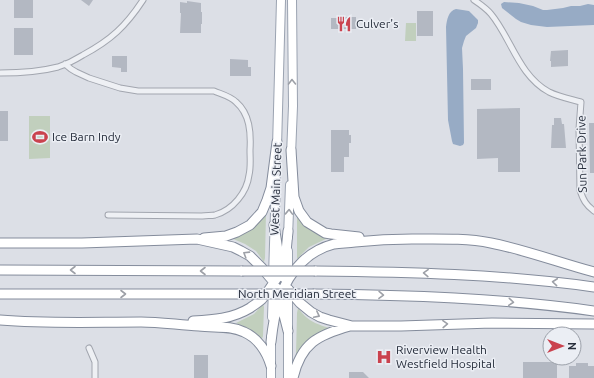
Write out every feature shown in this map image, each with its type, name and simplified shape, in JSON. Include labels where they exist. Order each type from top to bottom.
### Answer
[{"type":"highway","points":[[0,243],[82,243],[197,239],[232,234],[250,225],[262,212],[268,200],[277,142]]},
{"type":"highway","points":[[291,150],[294,197],[307,222],[320,231],[331,234],[383,240]]},
{"type":"highway","points":[[274,226],[281,270],[287,284],[303,306],[320,317],[352,326]]},
{"type":"highway","points":[[168,324],[228,318],[237,315],[261,300],[281,270],[286,252],[288,231]]},
{"type":"highway","points":[[197,239],[233,247],[246,253],[257,262],[273,283],[280,297],[288,331]]},
{"type":"highway","points":[[271,342],[273,322],[280,297],[287,284],[301,262],[311,254],[328,246],[343,243],[383,240],[480,241],[508,247],[594,272]]},
{"type":"highway","name":"North Meridian Street","points":[[0,270],[395,272],[456,274],[594,287]]},
{"type":"highway","name":"North Meridian Street","points":[[0,294],[397,295],[527,303],[594,311]]},
{"type":"highway","points":[[0,320],[28,322],[142,322],[229,327],[244,332],[252,337],[269,357],[271,366]]},
{"type":"highway","points":[[293,378],[302,354],[312,343],[332,331],[352,326],[492,323],[594,324]]},
{"type":"main road","name":"West Main Street","points":[[271,378],[281,0]]},
{"type":"main road","name":"West Main Street","points":[[288,378],[287,284],[293,106],[292,0]]},
{"type":"street","points":[[0,73],[34,72],[65,64],[94,49],[113,36],[129,20],[143,0]]},
{"type":"street","name":"Sun Park Drive","points":[[474,0],[487,10],[499,24],[525,71],[533,80],[549,92],[582,102],[579,129],[580,190],[588,207],[594,211]]},
{"type":"street","points":[[65,64],[76,72],[89,78],[120,88],[138,91],[214,91],[236,101],[248,119],[251,139],[250,174],[243,194],[224,212],[202,216],[108,215]]},
{"type":"street","points":[[89,348],[94,362],[95,378]]},
{"type":"green space","points":[[406,23],[416,23],[416,41],[405,41]]},
{"type":"green space","name":"Ice Barn Indy","points":[[29,116],[50,116],[50,158],[29,159]]},
{"type":"green space","points":[[266,213],[264,262],[256,251],[231,238]]},
{"type":"green space","points":[[298,214],[328,238],[309,247],[297,259],[297,216]]},
{"type":"green space","points":[[263,304],[262,339],[250,330],[236,323],[254,314]]},
{"type":"green space","points":[[298,308],[312,321],[329,328],[296,355],[297,313]]},
{"type":"water","points":[[504,2],[519,3],[543,10],[588,4],[594,5],[594,25],[547,27],[531,25],[521,22],[502,8],[501,4]]},
{"type":"water","points":[[456,9],[469,11],[478,20],[476,28],[466,36],[462,48],[464,143],[460,146],[453,144],[448,120],[446,27],[447,19],[451,12]]},
{"type":"building","points":[[14,0],[33,0],[33,18],[14,18]]},
{"type":"building","points":[[81,0],[93,0],[89,6]]},
{"type":"building","points":[[187,1],[201,3],[201,33],[180,33],[180,2],[187,3]]},
{"type":"building","points":[[417,11],[433,11],[433,36],[417,36]]},
{"type":"building","name":"Culver's","points":[[356,17],[356,29],[331,29],[331,18]]},
{"type":"building","points":[[14,28],[33,28],[33,55],[14,55]]},
{"type":"building","points":[[568,50],[568,66],[551,67],[551,51]]},
{"type":"building","points":[[112,56],[127,56],[127,72],[121,72],[121,68],[112,67]]},
{"type":"building","points":[[230,59],[248,60],[248,67],[251,67],[251,76],[230,76]]},
{"type":"building","points":[[471,79],[491,79],[491,90],[471,90]]},
{"type":"building","points":[[520,108],[520,172],[498,172],[498,158],[477,159],[477,109]]},
{"type":"building","points":[[0,111],[8,111],[8,141],[0,141]]},
{"type":"building","points":[[554,118],[561,118],[562,124],[564,124],[566,148],[551,148],[552,125],[554,125]]},
{"type":"building","points":[[589,123],[594,123],[594,173],[590,173]]},
{"type":"building","points":[[331,130],[349,130],[349,135],[351,135],[351,143],[349,143],[349,157],[344,157],[344,172],[331,172]]},
{"type":"building","points":[[194,355],[208,355],[208,378],[194,378]]},
{"type":"building","points":[[523,362],[542,362],[542,366],[557,366],[557,378],[523,378]]},
{"type":"building","points":[[582,363],[588,363],[588,366],[594,366],[594,378],[569,378],[569,366],[582,366]]},
{"type":"building","points":[[349,372],[363,372],[369,378],[349,378]]},
{"type":"place","name":"Culver's","points":[[344,24]]},
{"type":"place","name":"Ice Barn Indy","points":[[40,137]]},
{"type":"place","name":"Riverview Health Westfield Hospital","points":[[384,357]]}]
